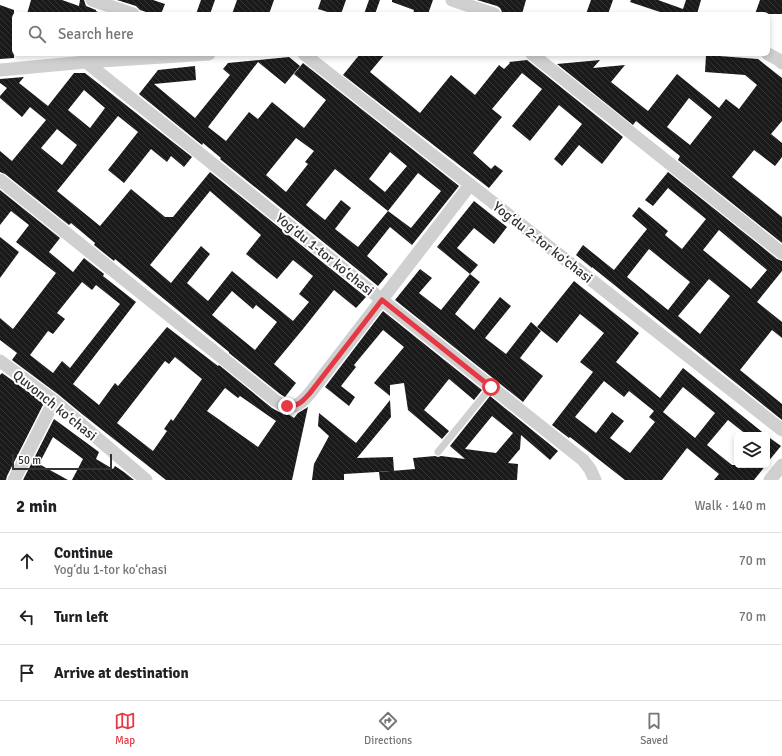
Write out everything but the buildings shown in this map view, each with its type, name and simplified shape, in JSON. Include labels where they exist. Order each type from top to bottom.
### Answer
[{"type":"street","points":[[92,0],[126,12]]},
{"type":"street","points":[[452,0],[488,12]]},
{"type":"street","points":[[770,55],[782,63]]},
{"type":"street","points":[[0,70],[86,62],[185,56]]},
{"type":"street","name":"Yogʻdu 2-tor koʻchasi","points":[[307,56],[782,430]]},
{"type":"street","points":[[535,56],[782,253]]},
{"type":"street","name":"Yogʻdu 1-tor koʻchasi","points":[[86,62],[583,460],[590,469],[595,480]]},
{"type":"street","points":[[0,180],[276,401],[287,406],[301,403],[310,393],[470,185]]},
{"type":"street","name":"Quvonch koʻchasi","points":[[0,361],[54,402],[146,480]]},
{"type":"street","points":[[14,480],[54,402]]},
{"type":"street","points":[[770,480],[782,465]]},
{"type":"lane","points":[[438,452],[491,387]]},
{"type":"route","points":[[287,406],[301,403],[310,393],[382,300],[491,387]]}]
